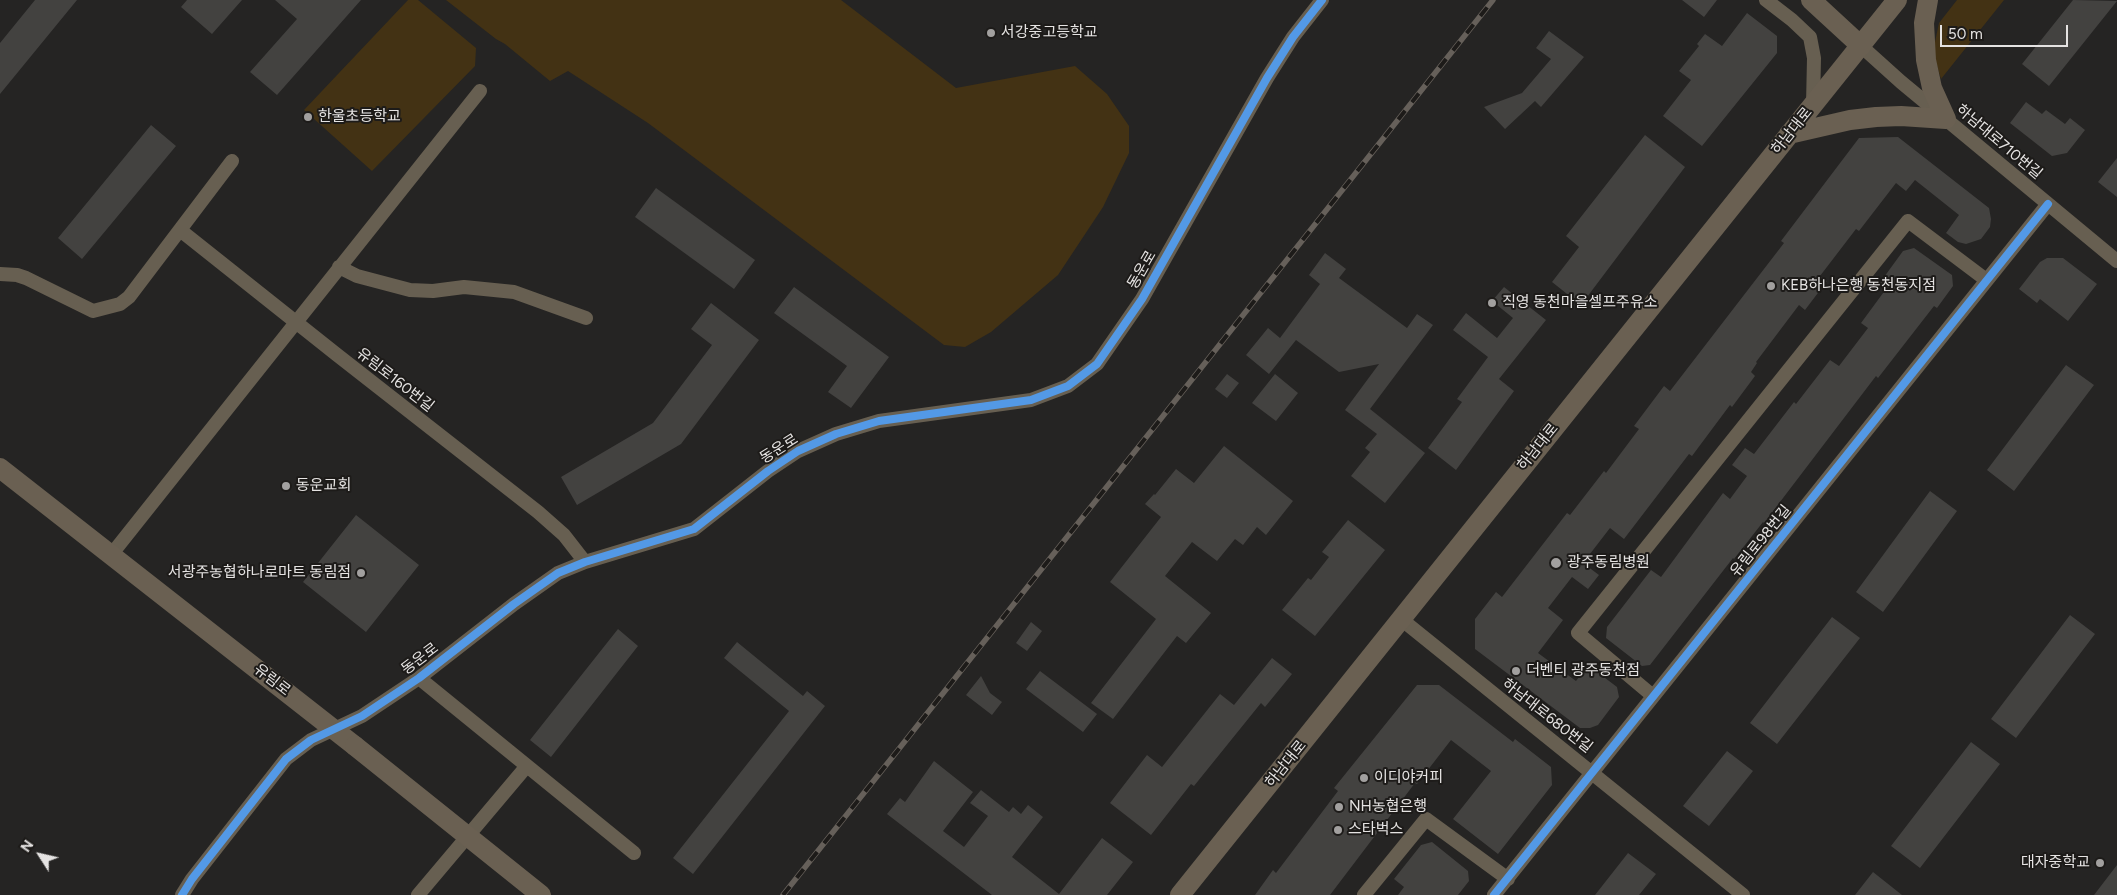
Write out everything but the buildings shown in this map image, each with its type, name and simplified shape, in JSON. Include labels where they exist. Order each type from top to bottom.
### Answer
[{"type":"main road","points":[[1811,0],[1861,46]]},
{"type":"main road","name":"하남대로","points":[[1180,895],[1898,0]]},
{"type":"main road","points":[[1789,134],[1850,120],[1876,117],[1901,116],[1946,120],[1932,88],[1926,60],[1924,23],[1928,0]]},
{"type":"main road","name":"유림로","points":[[0,468],[355,746],[541,895]]},
{"type":"street","name":"동운로","points":[[183,895],[286,759],[311,740],[362,716],[419,678],[514,604],[558,573],[584,562],[694,529],[768,471],[798,451],[836,434],[879,421],[1031,400],[1068,386],[1097,364],[1142,299],[1267,78],[1293,38],[1322,0]]},
{"type":"street","points":[[1766,0],[1810,37],[1814,58],[1813,105]]},
{"type":"street","name":"하남대로710번길","points":[[1861,46],[1946,120],[2117,261]]},
{"type":"street","points":[[111,555],[480,91]]},
{"type":"street","points":[[0,274],[17,275],[26,278],[93,311],[111,308],[120,304],[129,297],[232,161]]},
{"type":"street","name":"유림로98번길","points":[[1494,895],[2048,204]]},
{"type":"street","points":[[1653,696],[1578,633],[1908,221],[1986,279]]},
{"type":"street","name":"유림로160번길","points":[[180,230],[538,512],[564,535],[584,562]]},
{"type":"street","points":[[339,268],[357,276],[410,290],[433,291],[464,287],[514,292],[586,318]]},
{"type":"street","name":"하남대로680번길","points":[[1400,619],[1743,895]]},
{"type":"street","name":"동운로","points":[[419,678],[634,853]]},
{"type":"street","points":[[418,895],[526,767]]},
{"type":"street","points":[[1364,895],[1426,819],[1508,879]]},
{"type":"shaded area","points":[[408,0],[418,0],[476,48],[475,66],[372,171],[304,110]]},
{"type":"shaded area","points":[[446,0],[841,0],[956,88],[1075,66],[1107,94],[1129,126],[1129,153],[1103,207],[1058,275],[991,332],[965,347],[944,345],[648,123],[568,71],[550,81],[505,44]]},
{"type":"shaded area","points":[[1957,0],[2004,0],[1941,79],[1935,59],[1935,42],[1939,23]]},
{"type":"railway","points":[[783,895],[1493,0]]},
{"type":"cycle path","points":[[182,895],[192,879],[286,759],[311,740],[362,716],[419,678],[514,604],[558,573],[585,562],[694,529],[768,471],[798,451],[836,434],[879,421],[1031,400],[1068,386],[1097,364],[1142,299],[1267,78],[1293,37],[1322,0]]},
{"type":"cycle path","points":[[1494,895],[2048,204]]},
{"type":"place","name":"서강중고등학교","points":[[991,33]]},
{"type":"place","name":"한울초등학교","points":[[308,117]]},
{"type":"place","name":"KEB하나은행 동천동지점","points":[[1771,286]]},
{"type":"place","name":"직영 동천마을셀프주유소","points":[[1492,303]]},
{"type":"place","name":"동운교회","points":[[286,486]]},
{"type":"place","name":"광주동림병원","points":[[1556,563]]},
{"type":"place","name":"서광주농협하나로마트 동림점","points":[[361,573]]},
{"type":"place","name":"더벤티 광주동천점","points":[[1516,671]]},
{"type":"place","name":"이디야커피","points":[[1364,778]]},
{"type":"place","name":"NH농협은행","points":[[1339,807]]},
{"type":"place","name":"스타벅스","points":[[1338,830]]},
{"type":"place","name":"대자중학교","points":[[2100,863]]}]
